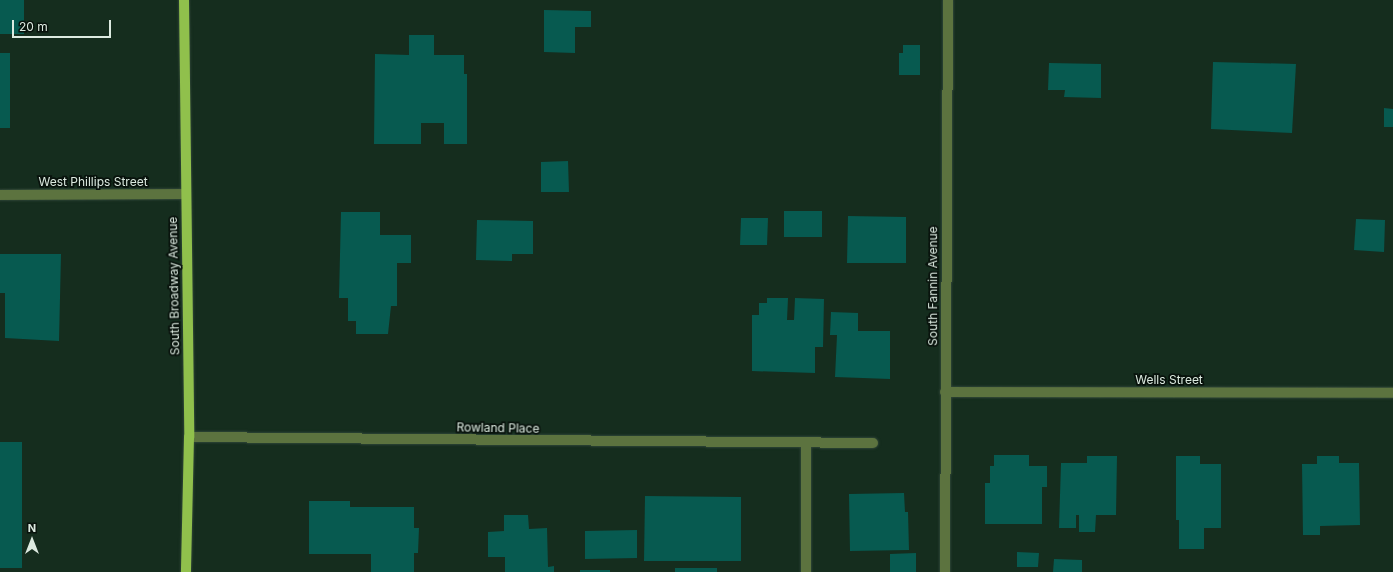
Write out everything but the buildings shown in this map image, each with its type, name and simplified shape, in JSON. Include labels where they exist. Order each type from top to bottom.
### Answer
[{"type":"main road","name":"South Broadway Avenue","points":[[184,0],[185,194],[189,437],[186,572]]},
{"type":"street","name":"South Fannin Avenue","points":[[945,572],[948,0]]},
{"type":"street","name":"West Phillips Street","points":[[0,195],[185,194]]},
{"type":"street","name":"Wells Street","points":[[946,392],[1393,393]]},
{"type":"street","name":"Rowland Place","points":[[189,437],[806,444],[873,443]]},
{"type":"street","points":[[806,444],[806,572]]}]
